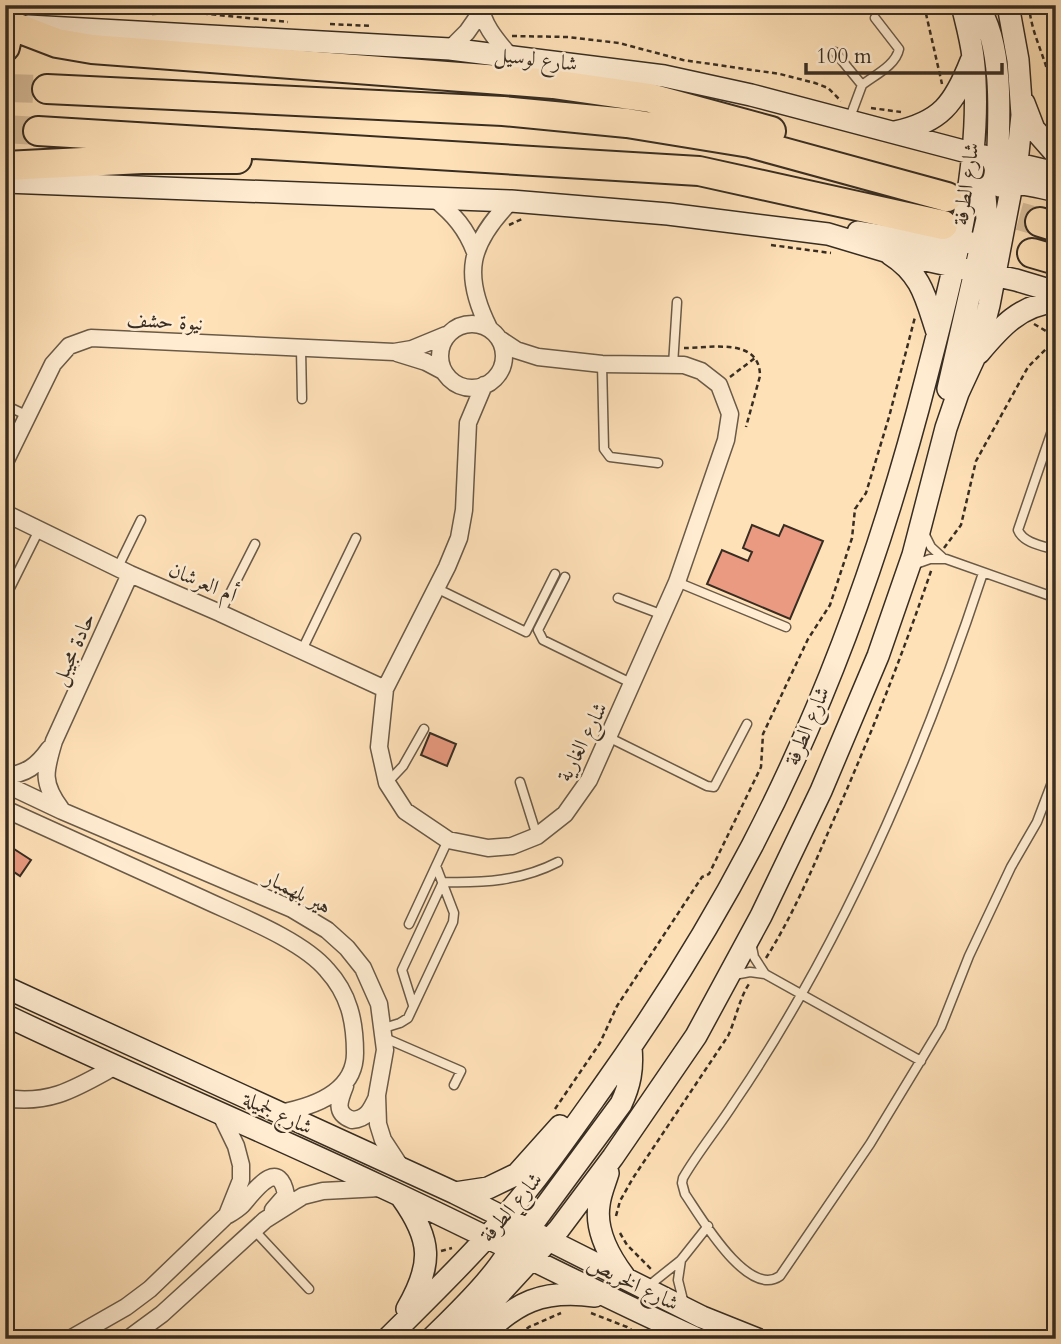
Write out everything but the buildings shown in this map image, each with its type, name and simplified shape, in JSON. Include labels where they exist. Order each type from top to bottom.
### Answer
[{"type":"highway","points":[[8,25],[57,43],[92,50],[553,84],[618,93],[704,111],[782,134],[814,149],[842,168]]},
{"type":"highway","points":[[47,89],[503,111],[627,123],[750,143],[947,197]]},
{"type":"highway","points":[[38,131],[699,171],[953,241]]},
{"type":"highway","points":[[5,166],[142,159],[247,159],[653,176],[699,171]]},
{"type":"main road","name":"شارع الطرفة","points":[[386,1339],[505,1218],[631,1048],[726,895],[754,842],[813,713],[880,535],[909,447],[938,335],[971,153],[975,93],[973,56],[962,5]]},
{"type":"main road","points":[[938,458],[942,415],[989,268],[1002,177],[995,59],[985,16],[977,5]]},
{"type":"main road","points":[[828,234],[858,232],[947,246],[953,241],[1002,177],[1020,133],[1018,60],[1008,5]]},
{"type":"main road","name":"شارع لوسيل","points":[[8,25],[450,49],[664,76],[751,95],[971,153],[1002,177],[1056,173]]},
{"type":"main road","points":[[895,132],[931,120],[946,108],[956,94],[973,56]]},
{"type":"main road","points":[[1021,94],[1034,129],[1056,154]]},
{"type":"main road","points":[[971,153],[982,176],[1002,177],[1056,191]]},
{"type":"main road","points":[[5,182],[511,201],[668,214],[828,234],[885,251],[905,266],[921,286],[938,335]]},
{"type":"main road","points":[[885,251],[953,241],[994,225]]},
{"type":"main road","points":[[953,241],[989,268],[1016,280],[1056,292]]},
{"type":"main road","name":"شارع الطرفة","points":[[458,1339],[549,1241],[613,1157],[696,1036],[750,937],[821,791],[878,656],[909,567],[958,393],[980,342],[989,268]]},
{"type":"main road","points":[[973,360],[1015,316],[1038,304],[1056,302]]},
{"type":"main road","name":"شارع لجميلة","points":[[5,987],[455,1193],[549,1241]]},
{"type":"main road","name":"شارع لجميلة","points":[[5,1015],[393,1192],[532,1259]]},
{"type":"main road","points":[[532,1259],[526,1243],[528,1230],[621,1104],[632,1072],[631,1048]]},
{"type":"main road","points":[[455,1193],[488,1188],[517,1174],[565,1121],[586,1111]]},
{"type":"main road","points":[[613,1157],[598,1206],[600,1230],[610,1256],[625,1278]]},
{"type":"main road","points":[[386,1339],[418,1290],[427,1260],[424,1234],[415,1217],[393,1192]]},
{"type":"main road","points":[[431,1339],[478,1290],[511,1248],[516,1233],[505,1218]]},
{"type":"main road","name":"شارع الخريص","points":[[549,1241],[686,1309],[757,1339]]},
{"type":"main road","name":"شارع الخريص","points":[[532,1259],[606,1297],[698,1339]]},
{"type":"main road","points":[[479,1339],[498,1320],[522,1303],[537,1298],[578,1293],[606,1297]]},
{"type":"street","points":[[450,49],[467,32],[481,9]]},
{"type":"street","points":[[481,9],[494,35],[509,55]]},
{"type":"street","points":[[435,199],[455,215],[475,252]]},
{"type":"street","points":[[501,340],[504,350],[501,369],[497,376],[484,386],[466,388],[449,377],[439,356],[440,349],[473,288],[475,252],[494,220],[511,201]]},
{"type":"street","points":[[473,288],[489,328],[516,350],[538,357],[602,364],[684,365],[701,371],[719,385]]},
{"type":"street","points":[[452,331],[479,324],[489,328]]},
{"type":"street","name":"نيوة حشف","points":[[5,462],[53,364],[69,346],[91,338],[394,352],[412,349],[452,331]]},
{"type":"street","name":"نيوة حشف","points":[[394,352],[426,362],[449,377]]},
{"type":"street","points":[[501,369],[538,357]]},
{"type":"street","name":"شارع الغارية","points":[[449,377],[468,423]]},
{"type":"street","name":"شارع الغارية","points":[[484,386],[468,423],[464,510],[459,538],[384,689],[379,747],[387,783],[405,811],[448,840],[488,848],[512,846],[537,836],[565,814],[599,764],[677,582],[726,440],[730,414],[719,385]]},
{"type":"street","name":"أم العرشان","points":[[5,513],[384,689]]},
{"type":"street","name":"حادة مجيبل","points":[[62,811],[51,795],[45,774],[54,741],[124,570]]},
{"type":"street","name":"حادة مجيبل","points":[[5,776],[17,775],[33,767],[54,741]]},
{"type":"street","name":"هير بلهمبار","points":[[5,784],[292,909],[319,925],[347,948],[363,968],[379,1004],[384,1033],[383,1069],[377,1096],[378,1124],[383,1140],[404,1171]]},
{"type":"street","points":[[9,813],[245,918],[303,949],[326,968],[341,988],[351,1009],[355,1028],[355,1058],[338,1104],[345,1117],[352,1120],[371,1111],[377,1096]]},
{"type":"street","points":[[5,1098],[20,1100],[59,1096],[114,1067]]},
{"type":"street","points":[[279,1113],[303,1109],[320,1102],[332,1095],[348,1077]]},
{"type":"street","points":[[221,1115],[236,1146],[241,1165],[241,1180],[227,1215]]},
{"type":"street","points":[[70,1339],[114,1315],[142,1295],[227,1215],[239,1208],[259,1184],[267,1178],[277,1178],[284,1185],[286,1195],[260,1225],[162,1314],[128,1339]]},
{"type":"street","points":[[260,1225],[303,1196],[313,1193],[393,1192]]},
{"type":"lane","points":[[849,120],[862,85],[892,62],[898,54],[897,44],[875,18]]},
{"type":"lane","points":[[835,52],[862,85]]},
{"type":"lane","points":[[673,365],[677,302]]},
{"type":"lane","points":[[301,349],[302,399]]},
{"type":"lane","points":[[602,364],[606,454],[610,457],[658,463]]},
{"type":"lane","points":[[5,405],[26,415]]},
{"type":"lane","points":[[1056,419],[1018,530],[1022,538],[1056,550]]},
{"type":"lane","points":[[124,570],[141,520]]},
{"type":"lane","points":[[922,521],[926,540],[946,559],[1056,598]]},
{"type":"lane","points":[[5,598],[40,528]]},
{"type":"lane","points":[[302,650],[356,538]]},
{"type":"lane","points":[[220,612],[255,544]]},
{"type":"lane","points":[[909,567],[930,559],[946,559]]},
{"type":"lane","points":[[983,573],[959,645],[903,788],[872,858],[801,994],[758,1067],[683,1178],[682,1189],[685,1194],[739,1268],[766,1280],[777,1278],[870,1144],[949,1011],[969,957],[1011,867],[1037,822],[1056,772]]},
{"type":"lane","points":[[436,588],[526,632],[555,575]]},
{"type":"lane","points":[[565,577],[538,630],[539,635],[543,640],[633,684]]},
{"type":"lane","points":[[677,582],[786,626]]},
{"type":"lane","points":[[618,598],[663,615]]},
{"type":"lane","points":[[610,738],[714,787],[747,724]]},
{"type":"lane","points":[[387,783],[404,766],[424,729]]},
{"type":"lane","points":[[520,782],[537,836]]},
{"type":"lane","points":[[409,924],[448,840]]},
{"type":"lane","points":[[443,882],[479,883],[517,878],[558,862]]},
{"type":"lane","points":[[384,1033],[406,1020],[454,918],[436,866]]},
{"type":"lane","points":[[413,1005],[402,970],[443,882]]},
{"type":"lane","points":[[750,937],[754,957],[765,974]]},
{"type":"lane","points":[[727,978],[742,972],[765,974],[921,1061]]},
{"type":"lane","points":[[384,1033],[461,1071],[454,1085]]},
{"type":"lane","points":[[260,1225],[309,1289]]},
{"type":"lane","points":[[645,1288],[681,1259],[708,1226]]},
{"type":"lane","points":[[681,1259],[678,1280],[686,1309]]},
{"type":"lane","points":[[647,1316],[662,1339]]},
{"type":"path","points":[[924,5],[943,93]]},
{"type":"path","points":[[1029,5],[1037,44],[1051,86],[1051,114],[1056,125]]},
{"type":"path","points":[[681,349],[738,348],[750,352],[760,369],[760,376],[746,427]]},
{"type":"path","points":[[719,385],[755,358]]},
{"type":"path","points":[[513,1339],[542,1320],[570,1310]]},
{"type":"path","points":[[589,1312],[627,1327],[645,1339]]},
{"type":"tunnel","points":[[5,88],[47,89]]},
{"type":"tunnel","points":[[5,129],[38,131]]},
{"type":"tunnel","points":[[979,205],[1040,222]]}]
